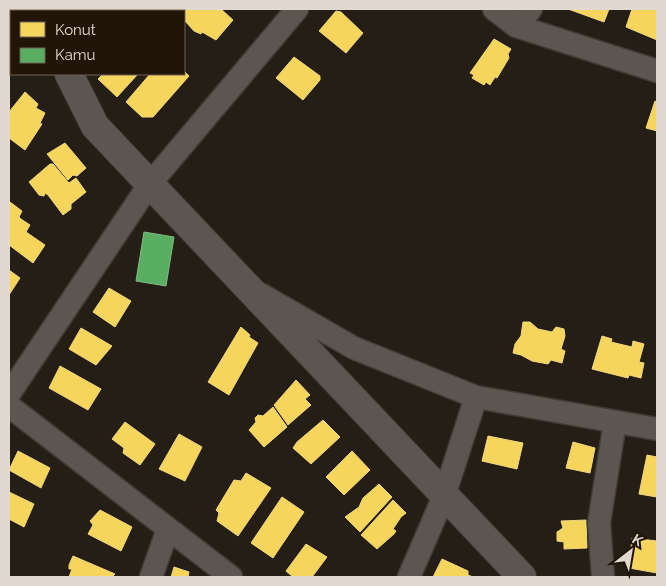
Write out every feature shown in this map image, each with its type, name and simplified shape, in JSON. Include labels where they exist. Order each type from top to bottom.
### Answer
[{"type":"street","points":[[9,394],[149,185],[297,9]]},
{"type":"street","points":[[494,9],[516,26],[657,71]]},
{"type":"street","points":[[516,26],[530,9]]},
{"type":"street","points":[[70,75],[95,126],[522,577]]},
{"type":"street","points":[[242,283],[354,348],[476,397],[657,429]]},
{"type":"street","points":[[409,577],[444,496],[476,397]]},
{"type":"street","points":[[9,406],[231,577]]},
{"type":"street","points":[[603,577],[599,523],[615,422]]},
{"type":"street","points":[[151,577],[168,529]]},
{"type":"building: Konut","points":[[79,9],[129,9],[127,10]]},
{"type":"building: Konut","points":[[177,9],[221,9],[233,20],[216,40],[202,32],[201,34],[194,31],[185,21],[185,10]]},
{"type":"building: Konut","points":[[568,9],[609,9],[604,22]]},
{"type":"building: Konut","points":[[632,9],[657,9],[657,40],[626,27]]},
{"type":"building: Konut","points":[[336,11],[341,12],[363,33],[346,53],[319,31]]},
{"type":"building: Konut","points":[[494,39],[511,49],[508,54],[509,58],[497,78],[495,77],[490,85],[486,82],[484,85],[472,78],[474,75],[470,73]]},
{"type":"building: Konut","points":[[294,57],[320,76],[320,80],[303,100],[276,78]]},
{"type":"building: Konut","points":[[185,72],[189,76],[153,117],[142,117],[126,102],[149,75],[185,75]]},
{"type":"building: Konut","points":[[102,75],[137,75],[117,97],[98,79]]},
{"type":"building: Konut","points":[[25,92],[38,104],[36,108],[45,113],[40,123],[42,124],[25,150],[9,138],[9,112]]},
{"type":"building: Konut","points":[[655,101],[657,102],[657,131],[646,128]]},
{"type":"building: Konut","points":[[65,143],[86,168],[77,176],[73,175],[68,180],[47,154]]},
{"type":"building: Konut","points":[[50,164],[53,164],[69,183],[76,178],[86,192],[71,204],[71,209],[63,215],[48,195],[45,193],[44,196],[39,195],[29,182]]},
{"type":"building: Konut","points":[[10,202],[22,211],[19,217],[30,225],[26,232],[45,245],[33,263],[9,245]]},
{"type":"building: Konut","points":[[9,270],[20,278],[9,295]]},
{"type":"building: Konut","points":[[109,288],[131,301],[115,327],[93,312]]},
{"type":"building: Konut","points":[[523,322],[530,322],[538,329],[552,332],[556,327],[564,329],[565,336],[561,349],[565,351],[562,363],[551,360],[548,364],[532,361],[513,353],[515,344],[521,336]]},
{"type":"building: Konut","points":[[241,327],[250,335],[249,337],[258,343],[229,395],[208,382]]},
{"type":"building: Konut","points":[[81,328],[112,346],[96,365],[69,349]]},
{"type":"building: Konut","points":[[602,336],[612,339],[611,342],[632,347],[633,341],[644,344],[639,362],[644,363],[641,378],[629,375],[628,378],[592,369]]},
{"type":"building: Konut","points":[[60,366],[101,389],[88,410],[49,388]]},
{"type":"building: Konut","points":[[296,380],[310,395],[305,399],[311,405],[288,425],[274,405]]},
{"type":"building: Konut","points":[[273,407],[287,427],[264,447],[249,430],[256,422],[255,418],[258,415],[263,416]]},
{"type":"building: Konut","points":[[323,420],[340,437],[311,464],[293,448],[297,442]]},
{"type":"building: Konut","points":[[125,422],[155,444],[140,465],[123,453],[124,448],[112,439]]},
{"type":"building: Konut","points":[[179,434],[202,447],[185,481],[159,469]]},
{"type":"building: Konut","points":[[488,436],[523,443],[517,469],[482,461]]},
{"type":"building: Konut","points":[[573,442],[595,448],[590,473],[566,468]]},
{"type":"building: Konut","points":[[18,451],[50,468],[41,488],[9,470]]},
{"type":"building: Konut","points":[[352,451],[370,470],[344,495],[326,477]]},
{"type":"building: Konut","points":[[647,455],[657,457],[657,497],[639,494]]},
{"type":"building: Konut","points":[[246,473],[271,488],[238,536],[217,521],[219,513],[216,510],[234,480],[241,481]]},
{"type":"building: Konut","points":[[379,484],[392,497],[360,532],[345,517],[359,507],[363,498]]},
{"type":"building: Konut","points":[[9,492],[34,504],[24,527],[9,519]]},
{"type":"building: Konut","points":[[282,497],[304,512],[273,558],[251,543]]},
{"type":"building: Konut","points":[[393,500],[406,513],[393,529],[396,531],[394,534],[377,549],[361,535]]},
{"type":"building: Konut","points":[[100,510],[132,527],[121,551],[88,534],[93,525],[90,521]]},
{"type":"building: Konut","points":[[586,520],[587,548],[564,549],[564,542],[557,541],[557,532],[563,528],[561,521]]},
{"type":"building: Konut","points":[[632,538],[657,541],[657,573],[629,568]]},
{"type":"building: Konut","points":[[306,544],[327,557],[312,577],[293,577],[286,571]]},
{"type":"building: Konut","points":[[73,556],[115,574],[112,577],[69,577],[72,569],[69,569],[69,565]]},
{"type":"building: Konut","points":[[442,559],[468,571],[468,575],[473,577],[433,577]]},
{"type":"building: Konut","points":[[174,567],[189,572],[188,577],[171,577]]},
{"type":"building: Kamu","points":[[144,232],[174,237],[166,286],[136,281]]}]
